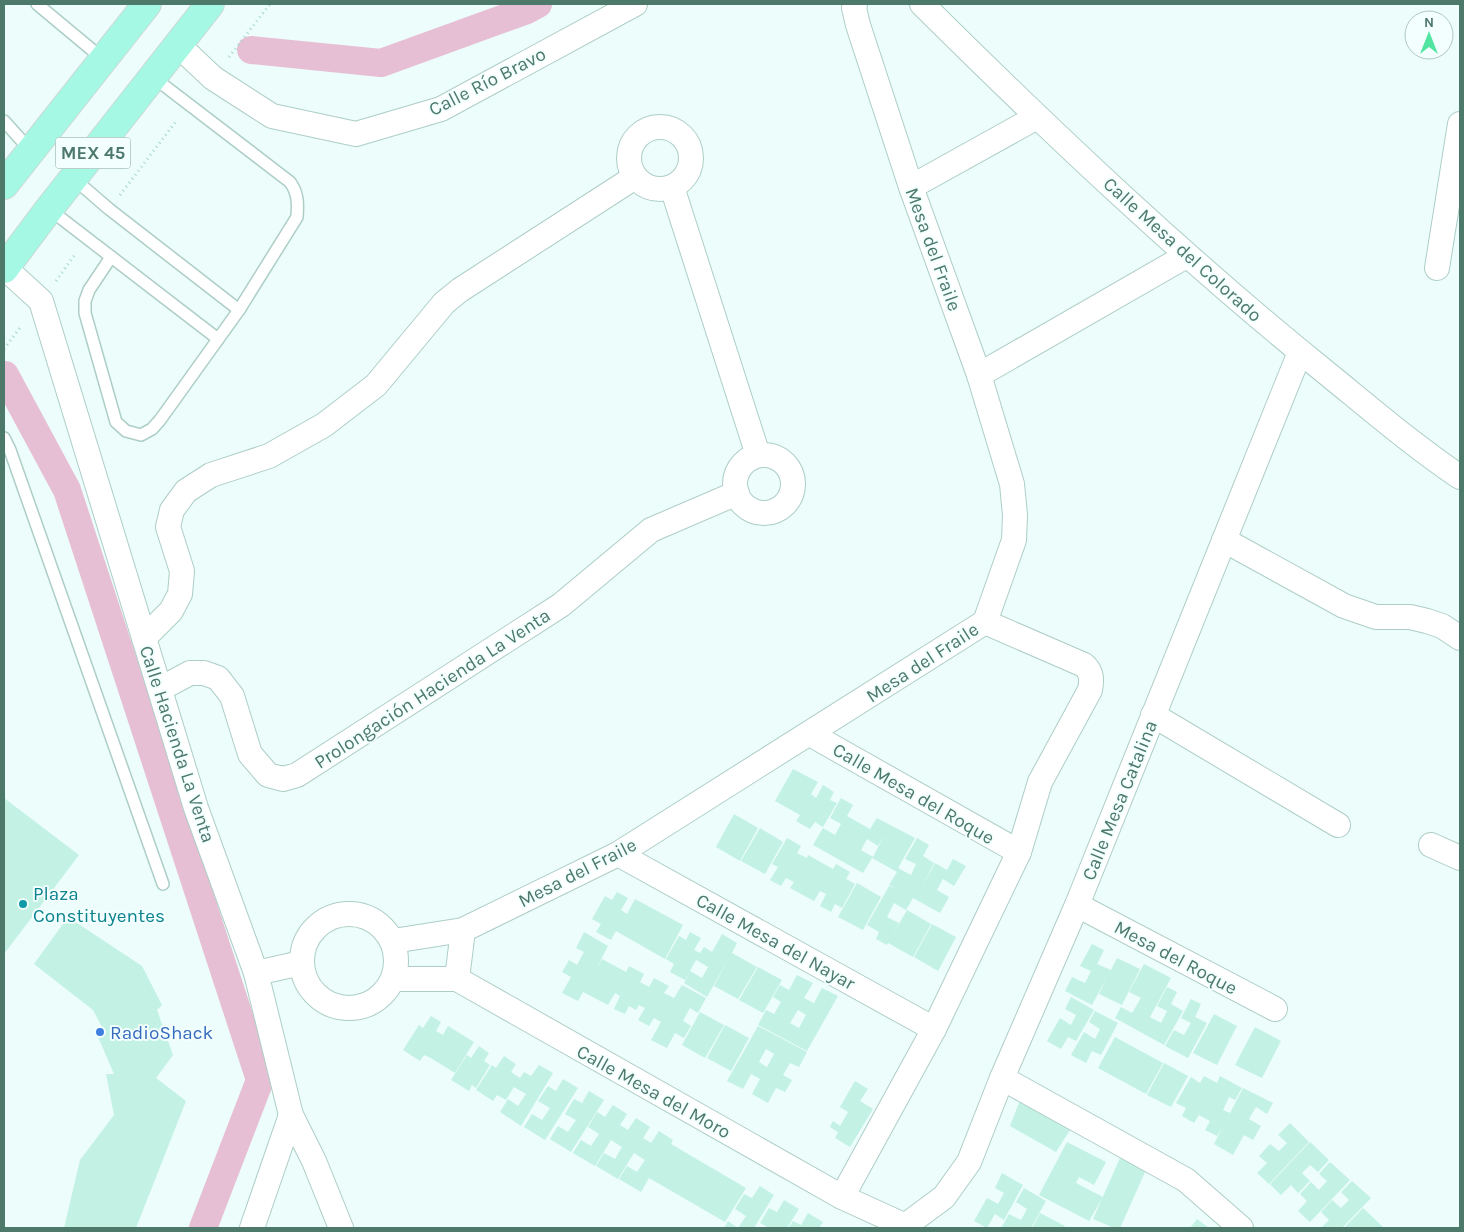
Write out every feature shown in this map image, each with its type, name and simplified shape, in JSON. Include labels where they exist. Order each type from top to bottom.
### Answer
[{"type":"highway","name":"MEX 45","points":[[4,268],[210,4]]},
{"type":"highway","name":"MEX 45","points":[[4,185],[145,6]]},
{"type":"street","name":"Calle Río Bravo","points":[[181,41],[213,78],[272,116],[356,134],[441,109],[635,4]]},
{"type":"street","name":"Mesa del Fraile","points":[[393,941],[462,930],[618,854],[985,622],[1014,540],[1015,515],[1012,484],[979,375],[911,187],[858,25],[854,8],[855,4]]},
{"type":"street","name":"Calle Mesa del Colorado","points":[[922,4],[1038,117],[1186,256],[1300,352],[1433,458],[1460,477]]},
{"type":"street","points":[[911,187],[1038,117]]},
{"type":"street","points":[[1437,268],[1460,124]]},
{"type":"street","points":[[663,127],[674,130],[684,137],[690,148],[692,160],[690,171],[683,181],[672,187],[659,190],[645,186],[635,177],[629,166],[629,154],[632,143],[640,133],[651,128],[663,127]]},
{"type":"street","points":[[144,638],[171,611],[180,594],[182,571],[168,527],[172,510],[186,491],[211,475],[268,456],[324,425],[376,385],[444,303],[460,290],[635,177]]},
{"type":"street","points":[[672,187],[758,455]]},
{"type":"street","points":[[979,375],[1186,256]]},
{"type":"street","points":[[4,268],[41,301]]},
{"type":"street","name":"Calle Hacienda La Venta","points":[[41,301],[196,808],[256,973],[291,1115],[314,1161],[341,1228]]},
{"type":"street","name":"Calle Mesa Catalina","points":[[908,1227],[944,1197],[969,1162],[1002,1078],[1077,905],[1300,352]]},
{"type":"street","points":[[758,455],[778,458],[792,474],[792,494],[779,509],[769,512],[749,509],[737,493],[735,483],[737,474],[742,466],[749,459],[758,455]]},
{"type":"street","name":"Prolongación Hacienda La Venta","points":[[160,689],[190,673],[204,673],[218,678],[232,696],[250,754],[268,775],[283,779],[297,775],[561,605],[651,530],[737,493]]},
{"type":"street","points":[[1224,540],[1344,606],[1376,617],[1410,617],[1427,621],[1442,626],[1460,638]]},
{"type":"street","points":[[842,1197],[934,1029],[1019,852],[1040,782],[1090,690],[1091,676],[1089,669],[1084,664],[985,622]]},
{"type":"street","points":[[1153,714],[1338,825]]},
{"type":"street","name":"Calle Mesa del Roque","points":[[810,734],[1019,852]]},
{"type":"street","points":[[1430,845],[1460,858]]},
{"type":"street","name":"Calle Mesa del Nayar","points":[[618,854],[934,1029]]},
{"type":"street","name":"Mesa del Roque","points":[[1077,905],[1275,1009]]},
{"type":"street","points":[[339,914],[360,914],[380,924],[393,941],[394,979],[381,997],[357,1008],[330,1005],[310,988],[302,963],[306,941],[319,924],[339,914]]},
{"type":"street","points":[[457,980],[462,930]]},
{"type":"street","points":[[256,973],[302,963]]},
{"type":"street","name":"Calle Mesa del Moro","points":[[394,979],[457,980],[842,1197],[908,1227]]},
{"type":"street","points":[[1002,1078],[1186,1180],[1241,1228]]},
{"type":"street","points":[[252,1228],[291,1115]]},
{"type":"lane","points":[[37,4],[103,59]]},
{"type":"lane","points":[[111,257],[89,290],[84,301],[85,313],[116,422],[126,432],[141,435],[152,429],[160,420],[239,310],[297,217],[298,200],[296,190],[290,182],[152,77]]},
{"type":"lane","points":[[4,121],[31,151]]},
{"type":"lane","points":[[73,178],[109,209],[239,310]]},
{"type":"lane","points":[[49,209],[218,339]]},
{"type":"lane","points":[[4,438],[10,450],[162,884]]},
{"type":"path","points":[[213,78],[270,4]]},
{"type":"path","points":[[109,209],[189,105]]},
{"type":"path","points":[[4,349],[87,238]]},
{"type":"building","points":[[793,769],[818,782],[811,794],[816,798],[823,785],[834,792],[830,800],[837,803],[823,827],[815,822],[810,829],[796,821],[800,815],[775,801]]},
{"type":"building","name":"Plaza Constituyentes","points":[[4,798],[79,855],[4,954]]},
{"type":"building","points":[[841,798],[853,805],[847,816],[870,829],[877,818],[915,838],[898,868],[911,875],[916,864],[905,859],[917,838],[929,845],[923,856],[934,863],[922,887],[935,863],[947,870],[953,859],[966,866],[954,886],[943,879],[937,890],[949,897],[940,913],[913,898],[906,910],[894,903],[887,917],[899,923],[892,936],[907,910],[931,924],[913,957],[888,943],[887,945],[876,939],[879,932],[867,925],[889,886],[896,889],[889,885],[897,872],[872,858],[863,873],[813,845],[823,828],[835,835],[841,824],[830,818]],"holes":[[[885,834],[873,857],[861,850],[867,839],[878,846]]]},
{"type":"building","points":[[734,814],[758,828],[740,861],[716,847]]},
{"type":"building","points":[[760,828],[783,842],[765,874],[741,861]]},
{"type":"building","points":[[787,838],[801,846],[797,853],[807,858],[808,855],[833,869],[836,864],[850,872],[846,879],[855,884],[842,908],[835,904],[831,912],[820,906],[826,894],[820,891],[814,901],[790,888],[794,882],[786,878],[781,886],[770,880],[778,867],[772,864]]},
{"type":"building","points":[[857,883],[881,897],[863,930],[838,917]]},
{"type":"building","points":[[617,892],[628,898],[621,910],[627,914],[635,899],[683,925],[665,959],[616,931],[611,940],[596,932],[601,924],[592,919],[605,896],[612,900]]},
{"type":"building","points":[[68,917],[142,966],[162,1005],[157,1010],[173,1055],[156,1078],[186,1101],[136,1228],[64,1228],[80,1160],[114,1115],[106,1074],[114,1074],[96,1032],[105,1033],[93,1010],[34,964]]},
{"type":"building","points":[[932,924],[956,937],[938,971],[914,957]]},
{"type":"building","points":[[584,932],[608,946],[596,969],[602,959],[626,972],[629,966],[644,974],[640,982],[649,987],[654,978],[669,986],[664,993],[674,998],[682,985],[706,998],[698,1013],[690,1008],[683,1021],[691,1026],[684,1038],[675,1033],[667,1048],[651,1040],[661,1022],[654,1018],[649,1026],[638,1020],[645,1008],[639,1005],[636,1010],[629,1006],[625,1014],[614,1009],[620,996],[615,993],[608,1005],[583,992],[578,1001],[562,993],[571,977],[562,972],[569,960],[577,965],[584,952],[576,948]]},
{"type":"building","points":[[690,932],[701,938],[694,950],[700,953],[704,947],[712,952],[722,934],[737,943],[732,953],[757,967],[738,999],[714,986],[729,958],[707,997],[684,983],[690,971],[702,978],[708,967],[696,960],[685,980],[670,972],[674,964],[666,959],[679,936],[686,940]]},
{"type":"building","points":[[1092,944],[1104,950],[1097,964],[1111,970],[1117,958],[1140,969],[1122,1005],[1099,994],[1107,977],[1092,1005],[1065,991],[1072,977],[1085,983],[1091,971],[1080,966]]},
{"type":"building","points":[[1144,964],[1171,978],[1150,1017],[1161,1023],[1167,1011],[1157,1006],[1167,987],[1177,992],[1171,1004],[1183,1011],[1164,1045],[1115,1018],[1121,1007],[1132,1013],[1141,998],[1129,992]]},
{"type":"building","points":[[758,967],[782,980],[763,1013],[739,1000]]},
{"type":"building","points":[[797,975],[813,983],[804,998],[814,1003],[822,988],[838,996],[807,1051],[758,1025],[766,1010],[774,1014],[781,1002],[773,997],[780,985],[789,990]],"holes":[[[798,1010],[806,1015],[799,1028],[790,1023]]]},
{"type":"building","points":[[1071,997],[1094,1010],[1076,1041],[1068,1037],[1061,1049],[1047,1041],[1060,1018],[1071,1025],[1076,1015],[1065,1009]]},
{"type":"building","points":[[1191,999],[1201,1004],[1195,1017],[1207,1023],[1188,1058],[1165,1046],[1174,1030],[1184,1035],[1191,1023],[1181,1018]]},
{"type":"building","points":[[1095,1011],[1118,1023],[1101,1055],[1092,1051],[1086,1063],[1071,1055],[1084,1032],[1095,1039],[1100,1029],[1089,1022]]},
{"type":"building","points":[[700,1012],[724,1025],[705,1058],[682,1045]]},
{"type":"building","points":[[1214,1014],[1237,1026],[1217,1065],[1193,1053]]},
{"type":"building","points":[[431,1016],[441,1022],[436,1031],[443,1035],[448,1026],[474,1042],[455,1073],[429,1057],[424,1055],[420,1061],[403,1050],[419,1025],[423,1028]]},
{"type":"building","points":[[725,1025],[749,1038],[731,1071],[707,1058]]},
{"type":"building","points":[[758,1026],[807,1052],[799,1067],[790,1063],[783,1075],[792,1080],[785,1092],[776,1088],[768,1103],[752,1094],[760,1079],[751,1074],[743,1089],[727,1081]],"holes":[[[766,1049],[774,1054],[767,1067],[759,1062]]]},
{"type":"building","points":[[1255,1027],[1281,1041],[1262,1078],[1235,1065]]},
{"type":"building","points":[[1115,1037],[1163,1063],[1146,1094],[1098,1068]]},
{"type":"building","points":[[479,1046],[489,1053],[484,1061],[490,1065],[476,1088],[472,1085],[469,1091],[451,1080],[467,1055],[471,1058]]},
{"type":"building","points":[[504,1056],[516,1064],[511,1072],[520,1078],[524,1072],[531,1076],[539,1065],[553,1073],[521,1126],[500,1112],[508,1099],[518,1106],[526,1094],[514,1087],[506,1100],[497,1095],[493,1101],[476,1090],[492,1065],[496,1068]]},
{"type":"building","points":[[1164,1063],[1188,1076],[1171,1107],[1147,1095]]},
{"type":"building","points":[[1204,1076],[1217,1083],[1220,1076],[1242,1088],[1235,1100],[1229,1097],[1223,1110],[1230,1113],[1243,1088],[1273,1103],[1267,1114],[1256,1107],[1249,1119],[1261,1126],[1253,1140],[1244,1135],[1233,1155],[1214,1144],[1222,1128],[1217,1136],[1205,1130],[1210,1121],[1199,1115],[1194,1123],[1182,1116],[1186,1108],[1176,1103],[1191,1077],[1200,1083]]},
{"type":"building","points":[[563,1079],[578,1088],[545,1140],[524,1127],[532,1114],[542,1120],[550,1108],[538,1101],[548,1086],[556,1091]]},
{"type":"building","points":[[855,1081],[868,1089],[860,1101],[873,1109],[850,1147],[835,1138],[838,1132],[830,1127],[833,1121],[840,1126],[848,1112],[840,1107]]},
{"type":"building","points":[[589,1091],[604,1100],[571,1152],[550,1139],[558,1126],[568,1132],[576,1120],[565,1114],[574,1099],[582,1103]]},
{"type":"building","points":[[1020,1100],[1072,1127],[1056,1152],[1010,1126]]},
{"type":"building","points":[[613,1105],[627,1114],[620,1125],[628,1130],[636,1118],[650,1127],[643,1138],[651,1143],[659,1131],[673,1140],[671,1144],[746,1188],[725,1222],[649,1178],[641,1192],[619,1179],[627,1166],[637,1172],[645,1160],[634,1153],[618,1179],[596,1166],[604,1153],[615,1159],[622,1147],[611,1140],[595,1166],[573,1153],[581,1140],[591,1146],[599,1134],[588,1127],[597,1112],[605,1117]]},
{"type":"building","points":[[1290,1123],[1309,1142],[1269,1184],[1257,1173],[1267,1163],[1259,1156],[1270,1144],[1279,1151],[1287,1143],[1278,1135]]},
{"type":"building","points":[[1067,1142],[1106,1162],[1094,1185],[1079,1177],[1076,1183],[1103,1197],[1089,1221],[1039,1195]]},
{"type":"building","points":[[1310,1142],[1329,1160],[1318,1172],[1310,1165],[1302,1173],[1310,1181],[1298,1193],[1291,1185],[1281,1195],[1270,1184]]},
{"type":"building","points":[[1120,1158],[1146,1170],[1120,1228],[1114,1228],[1093,1219]]},
{"type":"building","points":[[1330,1162],[1350,1180],[1310,1222],[1298,1211],[1307,1201],[1300,1194],[1311,1182],[1319,1190],[1327,1181],[1319,1174]]},
{"type":"building","points":[[1002,1173],[1023,1185],[1004,1220],[995,1214],[987,1228],[974,1221],[987,1198],[998,1204],[1004,1193],[995,1188]]},
{"type":"building","points":[[1352,1181],[1371,1198],[1342,1228],[1321,1228],[1329,1220],[1321,1212],[1332,1200],[1341,1208],[1349,1200],[1341,1192]]},
{"type":"building","points":[[760,1186],[774,1195],[754,1228],[738,1228],[746,1216],[735,1209],[744,1194],[752,1198]]},
{"type":"building","points":[[1024,1188],[1046,1201],[1031,1228],[1001,1228],[1009,1214],[1021,1220],[1027,1209],[1016,1202]]},
{"type":"building","points":[[784,1200],[799,1209],[787,1228],[769,1228],[760,1223],[769,1208],[777,1212]]},
{"type":"building","points":[[1363,1208],[1383,1227],[1344,1228]]},
{"type":"building","points":[[808,1213],[823,1222],[819,1228],[788,1228],[793,1221],[801,1225]]},
{"type":"building","points":[[1040,1213],[1065,1226],[1063,1228],[1032,1228]]},
{"type":"building","points":[[1197,1219],[1209,1228],[1190,1228]]},
{"type":"building","points":[[728,1221],[738,1228],[724,1228]]},
{"type":"waterway","points":[[251,50],[381,63],[527,10],[538,4]]},
{"type":"waterway","points":[[5,375],[67,490],[260,1080],[203,1228]]},
{"type":"place","name":"Plaza Constituyentes","points":[[23,904]]},
{"type":"place","name":"RadioShack","points":[[100,1032]]}]
